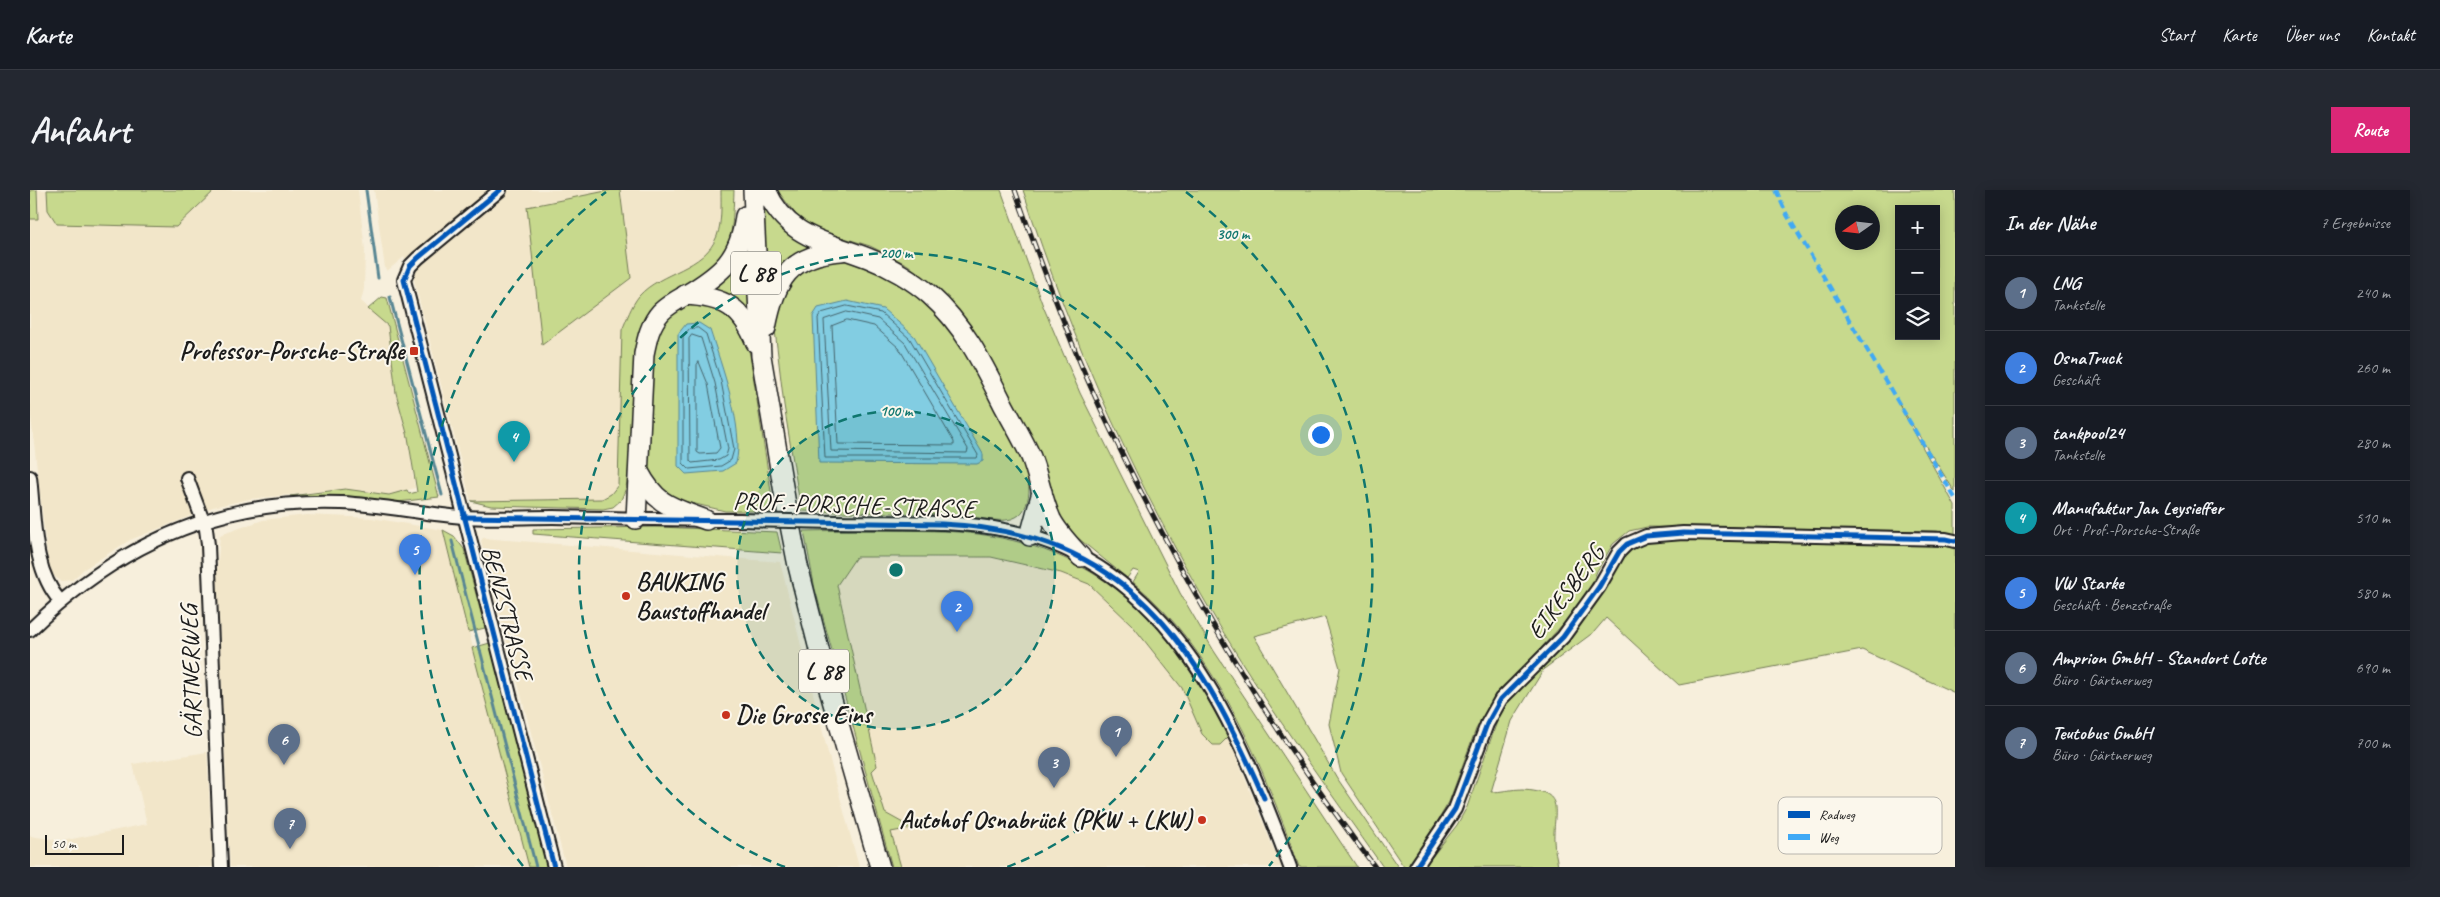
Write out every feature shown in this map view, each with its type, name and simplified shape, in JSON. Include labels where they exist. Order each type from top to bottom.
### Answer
[{"type":"highway","points":[[636,519],[644,354],[648,331],[660,313],[711,278],[738,250],[743,234],[748,190]]},
{"type":"highway","name":"L 88","points":[[752,190],[761,356],[798,566],[830,692],[880,867]]},
{"type":"highway","points":[[766,190],[771,203],[795,229],[812,239],[869,258],[904,277],[929,294],[954,319],[974,347],[1031,458],[1051,518],[1061,535],[1081,557]]},
{"type":"highway","points":[[761,356],[771,302],[778,284],[789,270],[804,259],[822,253],[846,251]]},
{"type":"highway","points":[[685,296],[705,296],[721,301],[737,311],[750,328],[761,356]]},
{"type":"highway","points":[[639,472],[648,490],[658,499],[706,520]]},
{"type":"highway","points":[[1030,536],[1042,491]]},
{"type":"street","name":"BENZSTRASSE","points":[[500,190],[418,258],[410,266],[404,280],[463,517],[554,867]]},
{"type":"street","points":[[30,477],[41,568],[50,589],[60,602]]},
{"type":"street","name":"GÄRTNERWEG","points":[[187,478],[208,545],[222,867]]},
{"type":"street","name":"PROF.-PORSCHE-STRASSE","points":[[30,630],[60,602],[88,580],[128,554],[166,535],[202,521],[243,510],[311,503],[344,503],[463,517],[968,525],[1030,536],[1081,557],[1138,597],[1163,621],[1182,645],[1213,693],[1242,748],[1290,867]]},
{"type":"street","name":"EIKESBERG","points":[[1416,867],[1455,809],[1487,724],[1501,699],[1562,637],[1599,587],[1619,552],[1627,544],[1646,536],[1683,533],[1946,539],[1955,542]]},
{"type":"shaded area","points":[[30,190],[358,190],[365,250],[364,289],[361,301],[388,326],[396,393],[408,437],[415,488],[389,495],[345,489],[250,499],[213,507],[130,540],[84,569],[72,580],[61,581],[55,577],[49,570],[30,409]]},
{"type":"shaded area","points":[[374,190],[721,190],[721,214],[717,236],[706,254],[684,269],[618,485],[611,494],[602,499],[471,501],[413,276],[404,257],[387,271],[385,268]]},
{"type":"shaded area","points":[[307,515],[372,518],[443,530],[529,867],[230,867],[217,573],[220,535],[263,520]]},
{"type":"shaded area","points":[[483,538],[780,562],[859,867],[566,867],[481,541]]},
{"type":"shaded area","points":[[816,553],[881,558],[991,557],[1061,573],[1089,584],[1132,625],[1182,688],[1202,734],[1220,745],[1228,737],[1281,867],[901,867],[872,771]]},
{"type":"shaded area","points":[[207,752],[213,867],[30,867],[30,836],[62,841],[147,824],[133,764]]},
{"type":"green space","points":[[30,190],[37,190],[38,219],[30,219]]},
{"type":"green space","points":[[47,190],[215,190],[176,227],[57,224],[48,210]]},
{"type":"green space","points":[[611,190],[620,190],[631,278],[542,345],[527,207]]},
{"type":"green space","points":[[721,190],[734,190],[733,213],[728,244],[723,256],[715,265],[689,284],[669,295],[633,433],[626,488],[621,500],[613,507],[603,509],[491,506],[471,501],[602,499],[611,494],[618,485],[622,330],[631,308],[639,296],[659,281],[692,263],[711,247],[720,225]]},
{"type":"green space","points":[[777,190],[1001,190],[1043,306],[1080,393],[1180,593],[1214,651],[1357,867],[1299,867],[1270,790],[1253,752],[1213,676],[1163,610],[1133,582],[1139,572],[1133,570],[1127,578],[1067,529],[1058,517],[1038,454],[982,343],[959,311],[937,288],[908,265],[870,246],[815,229],[800,220]]},
{"type":"green space","points":[[1023,190],[1955,190],[1955,492],[1897,401],[1955,506],[1955,536],[1937,531],[1647,527],[1629,531],[1613,544],[1597,571],[1586,599],[1496,697],[1476,729],[1449,802],[1410,867],[1404,867],[1341,773],[1329,724],[1340,668],[1325,617],[1254,636],[1337,778],[1398,867],[1383,867],[1260,691],[1192,578],[1135,470],[1063,304]]},
{"type":"green space","points":[[763,199],[783,228],[812,248],[785,264],[776,275],[768,290]]},
{"type":"green space","points":[[746,252],[750,319],[705,290],[736,268]]},
{"type":"green space","points":[[841,258],[875,271],[906,287],[947,323],[981,378],[1019,454],[1029,488],[1025,509],[1019,515],[1011,519],[1000,520],[929,514],[801,511],[784,405],[774,322],[793,273],[807,263]]},
{"type":"green space","points":[[382,297],[387,298],[439,497],[398,502],[345,496],[290,496],[345,489],[389,495],[407,490],[409,494],[417,492],[408,437],[396,393],[388,326],[368,309]]},
{"type":"green space","points":[[689,303],[718,306],[744,331],[750,355],[774,511],[725,511],[666,497],[653,485],[647,466],[651,355],[656,334],[665,318]]},
{"type":"green space","points":[[659,527],[777,532],[782,553],[533,534],[533,529]]},
{"type":"green space","points":[[443,530],[454,536],[464,549],[485,628],[468,632]]},
{"type":"green space","points":[[804,531],[934,531],[978,534],[1023,543],[1064,558],[1099,577],[1130,601],[1158,629],[1183,661],[1228,737],[1220,745],[1213,745],[1202,734],[1182,688],[1132,625],[1089,584],[1061,573],[991,557],[856,557],[837,585],[877,766],[872,771],[885,813],[912,828],[891,832],[901,867],[892,867],[815,589]]},
{"type":"green space","points":[[1667,538],[1944,546],[1955,549],[1955,693],[1862,650],[1679,685],[1606,618],[1594,632],[1544,669],[1512,721],[1491,792],[1522,789],[1546,794],[1552,798],[1555,804],[1554,843],[1558,867],[1424,867],[1457,825],[1467,807],[1505,699],[1591,603],[1627,553],[1644,543]]},
{"type":"green space","points":[[490,643],[548,867],[529,867],[472,648]]},
{"type":"water","points":[[847,301],[883,309],[914,336],[983,454],[983,461],[977,464],[819,463],[813,316],[818,308]]},
{"type":"water","points":[[699,323],[710,330],[720,360],[735,415],[738,449],[736,463],[723,471],[686,474],[678,466],[678,334],[686,324]]},
{"type":"waterway","points":[[366,190],[378,278]]},
{"type":"waterway","points":[[390,297],[442,495]]},
{"type":"waterway","points":[[452,541],[536,867]]},
{"type":"railway","points":[[1015,190],[1048,281],[1085,374],[1164,536],[1219,634],[1278,730],[1341,822],[1375,867]]},
{"type":"marked path","points":[[1776,190],[1787,215],[1955,498]]},
{"type":"cycle path","points":[[500,190],[418,258],[410,266],[404,280],[554,867]]},
{"type":"cycle path","points":[[463,517],[942,524],[1006,532],[1061,548],[1107,573],[1147,606],[1181,645],[1211,691],[1238,742],[1264,798]]},
{"type":"cycle path","points":[[1416,867],[1455,809],[1487,724],[1501,699],[1563,637],[1599,587],[1619,552],[1627,544],[1646,536],[1683,533],[1946,539],[1955,541]]},
{"type":"place","name":"Professor-Porsche-Straße","points":[[414,351]]},
{"type":"place","name":"Manufaktur Jan Leysieffer","points":[[514,462]]},
{"type":"place","name":"VW Starke","points":[[415,575]]},
{"type":"place","name":"BAUKING Baustoffhandel","points":[[626,596]]},
{"type":"place","name":"OsnaTruck","points":[[957,632]]},
{"type":"place","name":"Die Grosse Eins","points":[[726,715]]},
{"type":"place","name":"LNG","points":[[1116,757]]},
{"type":"place","name":"Amprion GmbH - Standort Lotte","points":[[284,765]]},
{"type":"place","name":"tankpool24","points":[[1054,788]]},
{"type":"place","name":"Autohof Osnabrück (PKW + LKW)","points":[[1202,820]]},
{"type":"place","name":"Teutobus GmbH","points":[[290,849]]}]
